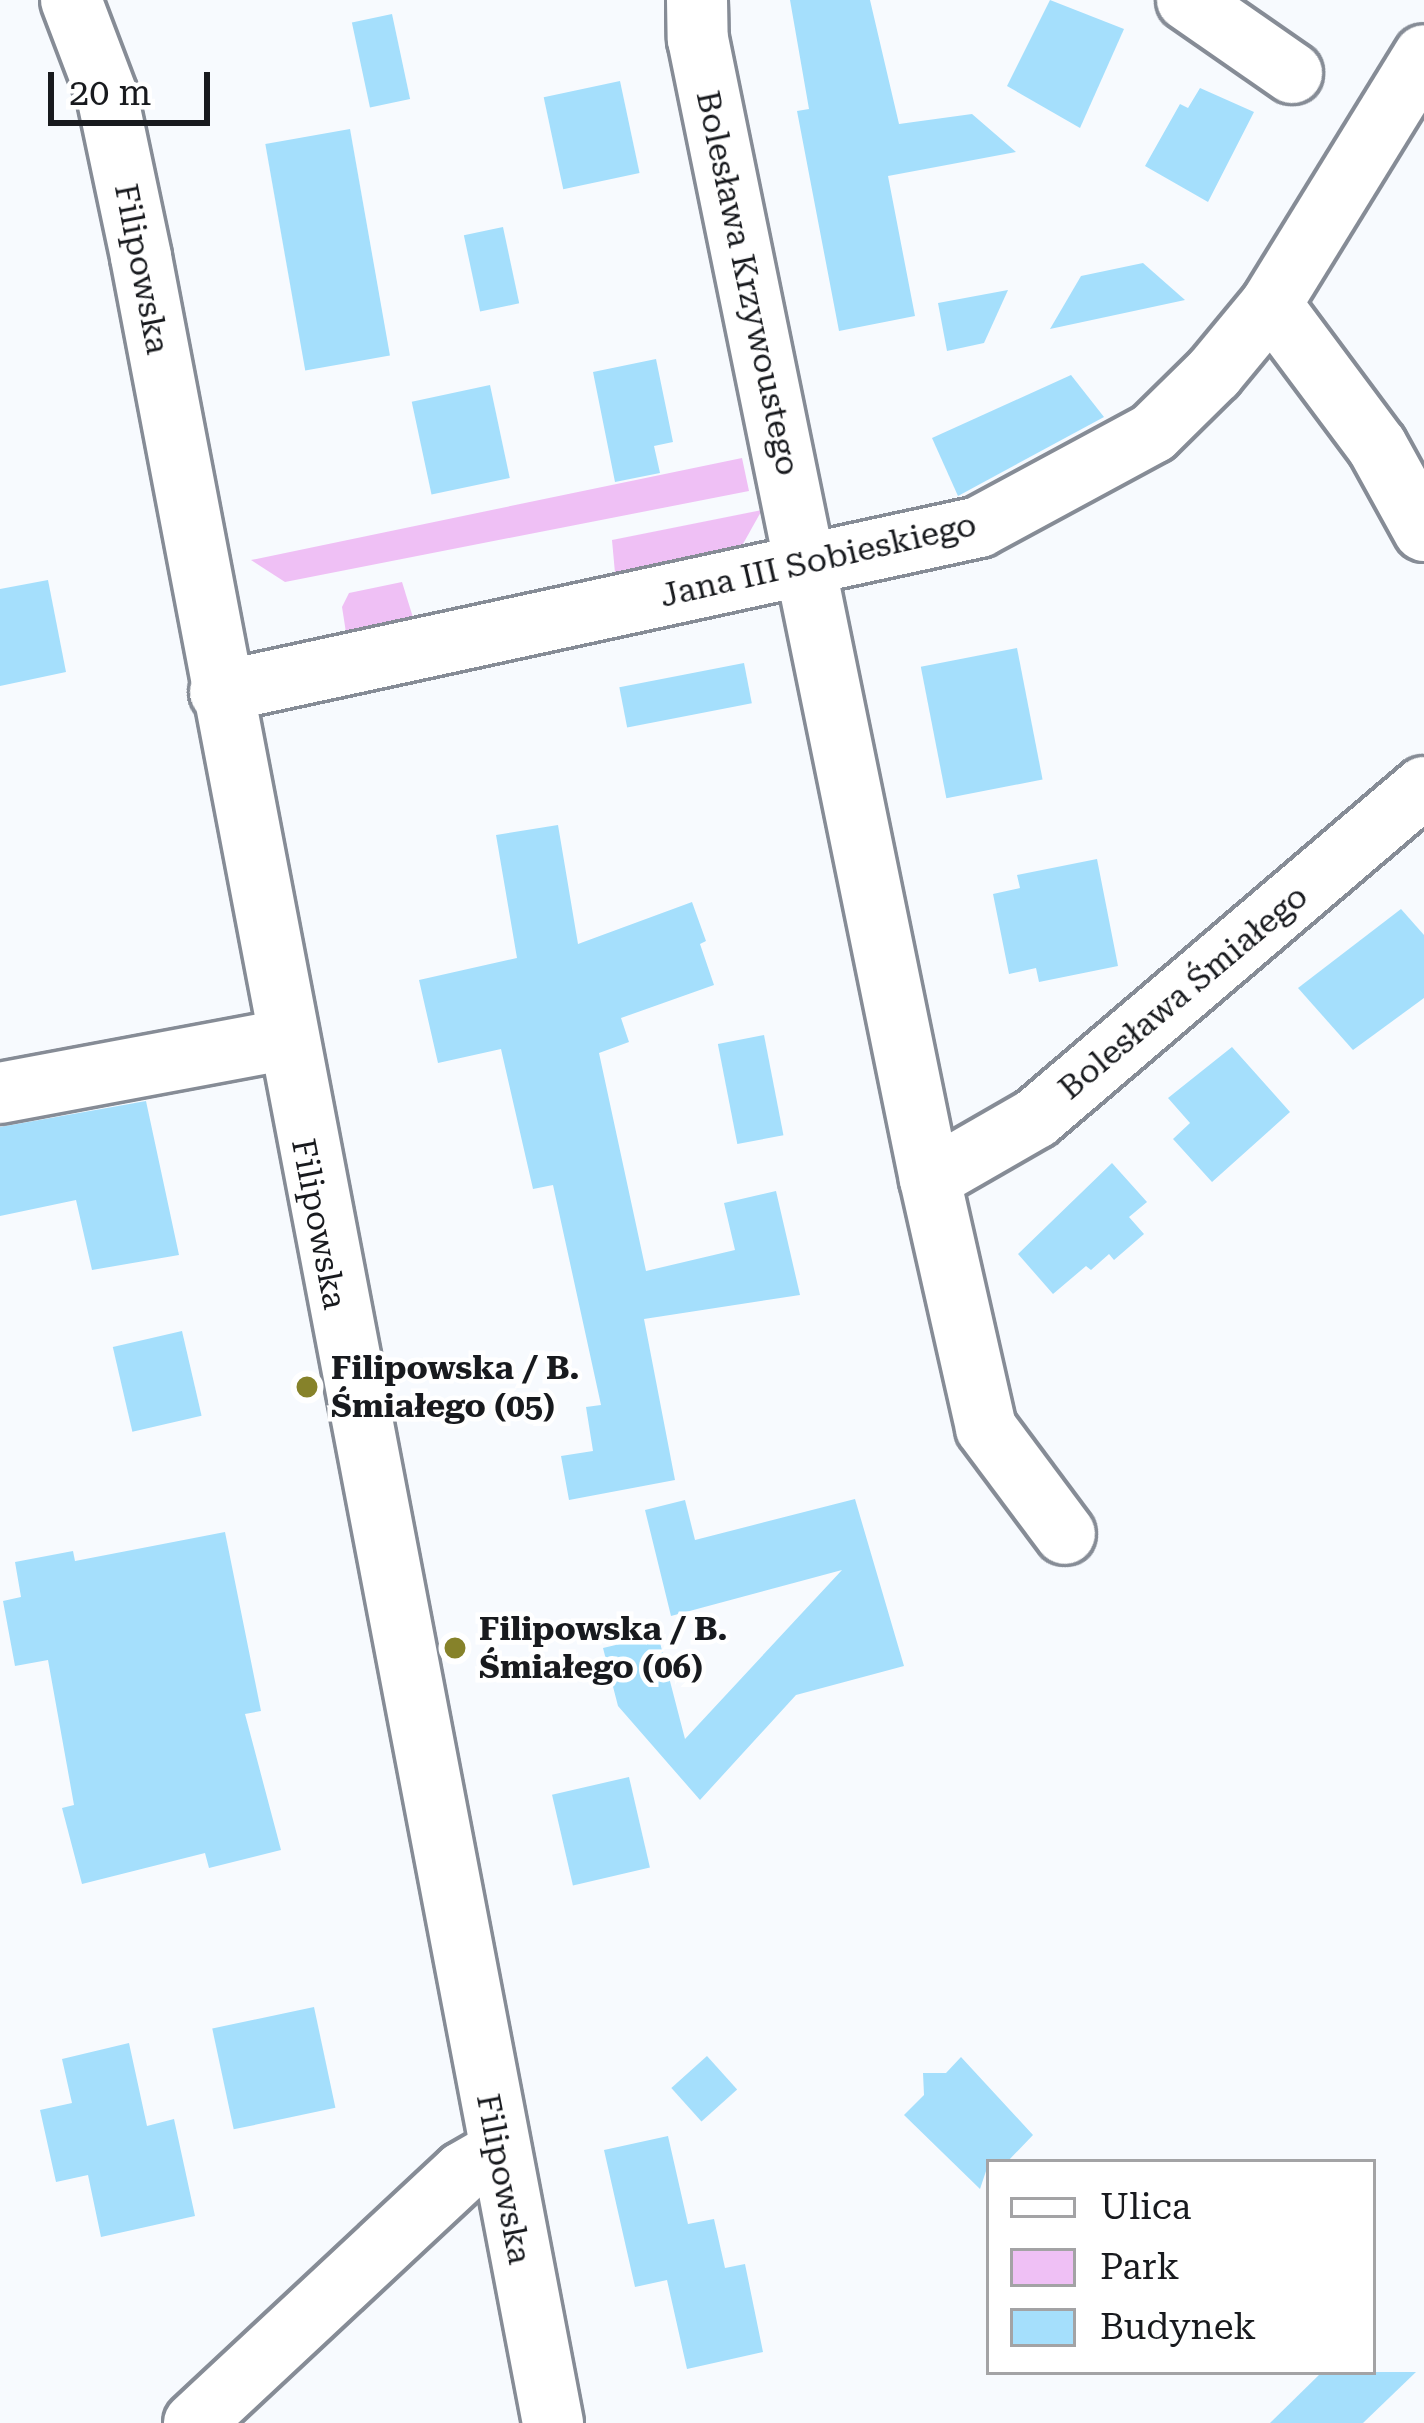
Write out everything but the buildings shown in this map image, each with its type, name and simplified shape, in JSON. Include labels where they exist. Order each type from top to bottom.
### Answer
[{"type":"street","name":"Filipowska","points":[[71,0],[107,95],[284,1040],[553,2423]]},
{"type":"street","name":"Filipowska","points":[[107,0],[107,95]]},
{"type":"street","name":"Bolesława Krzywoustego","points":[[697,0],[698,39],[804,565]]},
{"type":"street","points":[[1187,0],[1292,73]]},
{"type":"street","name":"Jana III Sobieskiego","points":[[220,692],[979,527],[1153,433],[1271,304],[1424,55]]},
{"type":"street","points":[[1271,304],[1377,446],[1424,531]]},
{"type":"street","points":[[804,565],[986,1428],[1065,1534]]},
{"type":"street","name":"Bolesława Śmiałego","points":[[930,1179],[1036,1118],[1424,787]]},
{"type":"street","points":[[0,1093],[284,1040]]},
{"type":"street","points":[[194,2423],[463,2172],[498,2152]]},
{"type":"green space","points":[[742,458],[749,491],[285,582],[251,560]]},
{"type":"green space","points":[[762,510],[739,551],[616,584],[612,540]]},
{"type":"green space","points":[[402,582],[415,624],[347,639],[342,607],[349,593]]},
{"type":"place","name":"Filipowska / B. Śmiałego (05)","points":[[307,1387]]},
{"type":"place","name":"Filipowska / B. Śmiałego (06)","points":[[455,1648]]}]
